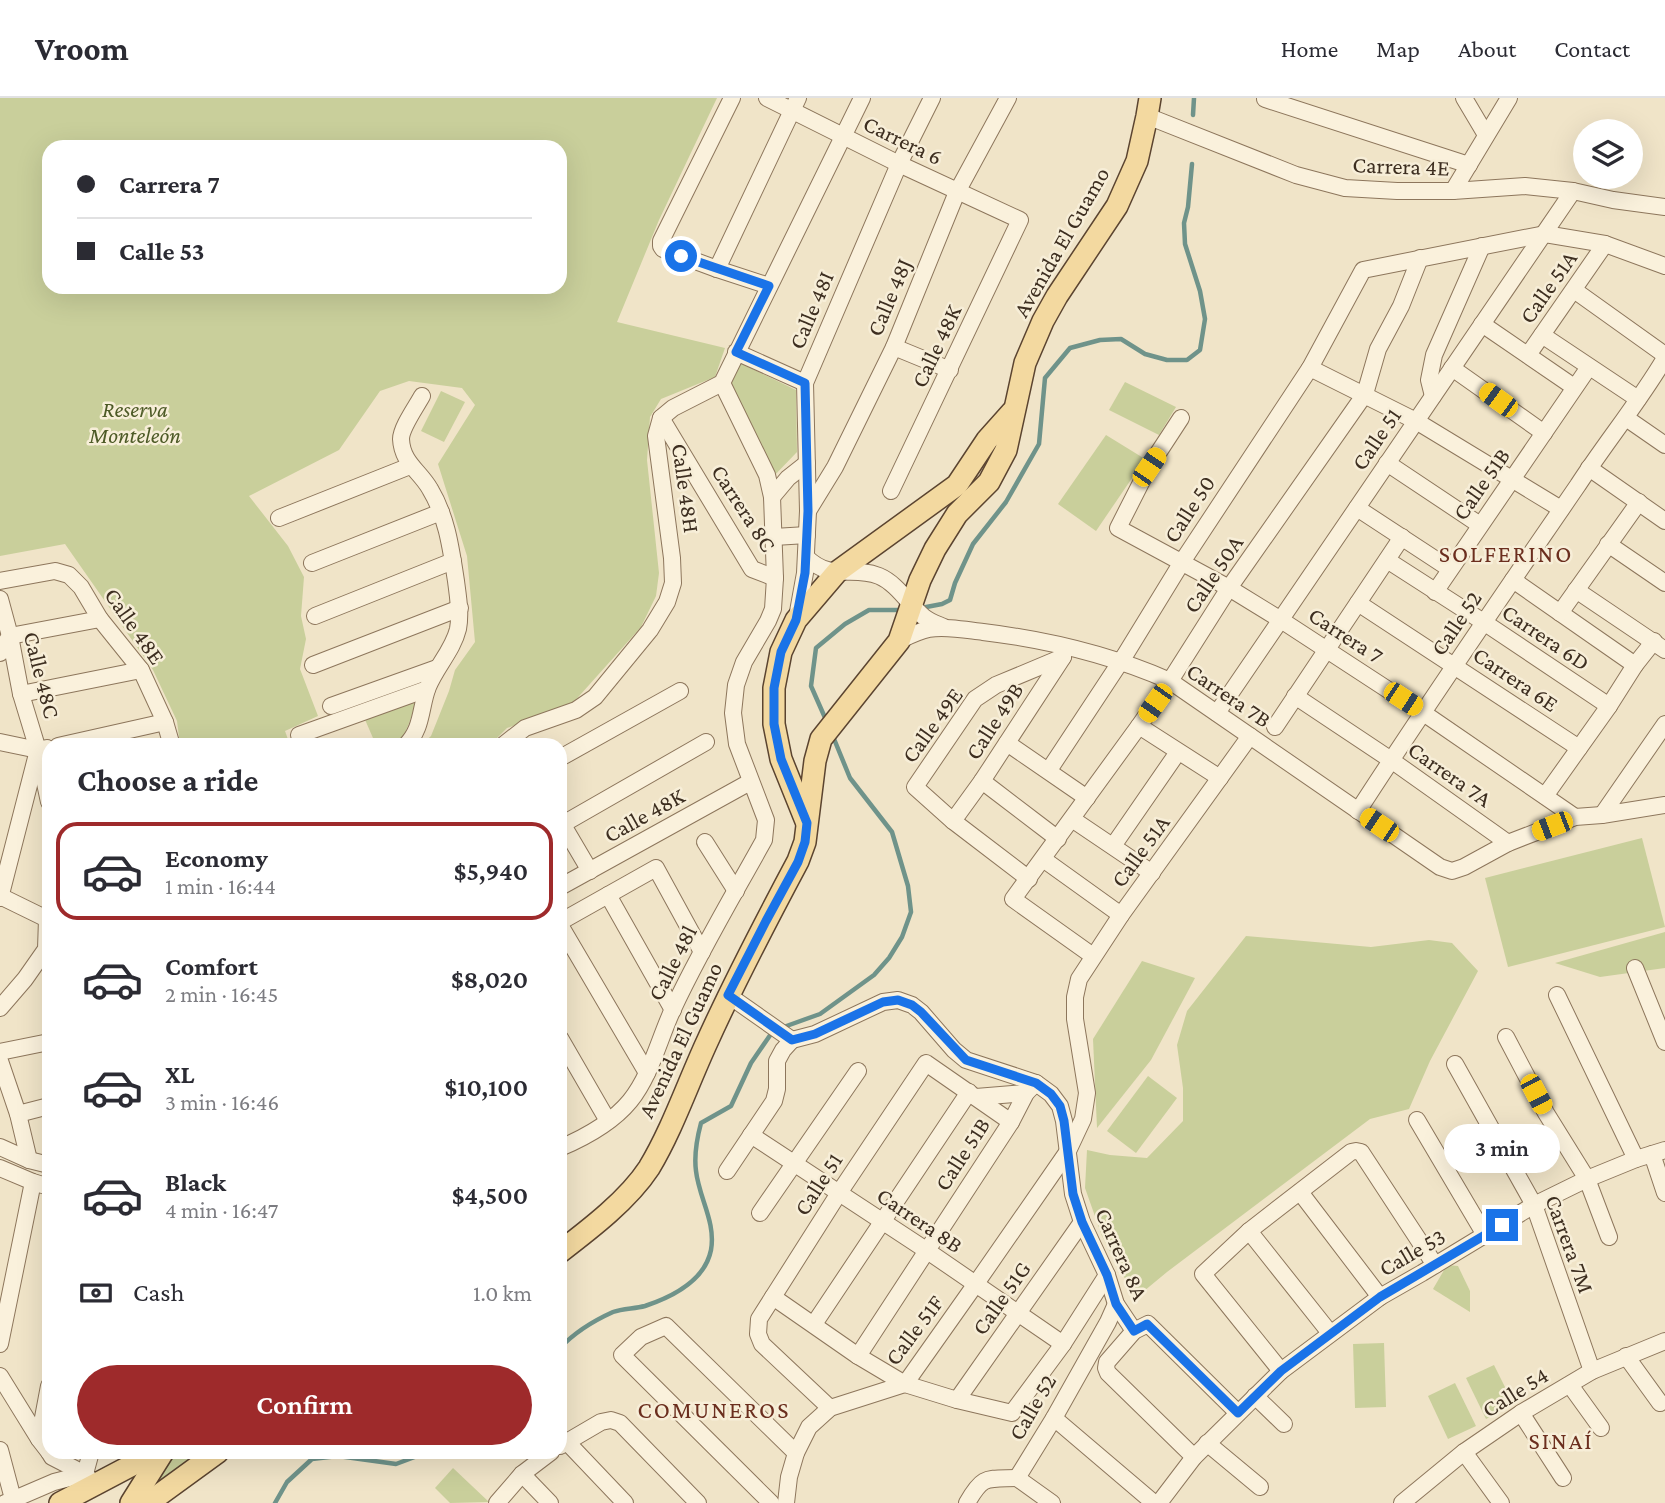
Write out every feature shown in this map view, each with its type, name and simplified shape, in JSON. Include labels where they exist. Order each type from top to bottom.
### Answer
[{"type":"main road","name":"Avenida El Guamo","points":[[567,1246],[619,1202],[648,1169],[666,1135],[728,995],[798,862],[805,842],[815,761],[821,739],[901,634],[917,609],[920,580],[934,549],[957,514],[989,482],[1006,450],[1025,363],[1056,296],[1117,206],[1137,161],[1149,107]]},
{"type":"main road","name":"Avenida El Guamo","points":[[807,823],[781,759],[774,724],[774,688],[781,652],[796,620],[837,572],[957,485],[987,440],[1014,410]]},
{"type":"main road","points":[[781,759],[798,767],[815,761]]},
{"type":"main road","points":[[60,1503],[144,1459]]},
{"type":"main road","points":[[131,1503],[159,1459]]},
{"type":"main road","points":[[148,1503],[208,1459]]},
{"type":"street","points":[[732,98],[660,246],[769,286]]},
{"type":"street","name":"Carrera 6","points":[[767,98],[795,104],[843,136],[1020,220]]},
{"type":"street","points":[[750,782],[737,744],[733,713],[736,685],[744,662],[773,609],[775,578],[772,497],[767,475],[722,383],[862,98]]},
{"type":"street","name":"Calle 48I","points":[[796,620],[807,557],[805,383],[899,164],[932,98]]},
{"type":"street","name":"Calle 48J","points":[[808,511],[835,467],[894,346],[957,192],[1007,98]]},
{"type":"street","points":[[1464,98],[1486,135]]},
{"type":"street","points":[[1453,191],[1509,98]]},
{"type":"street","points":[[1265,99],[1469,165]]},
{"type":"street","points":[[717,269],[795,104]]},
{"type":"street","name":"Carrera 4E","points":[[1149,107],[1296,176],[1345,188],[1453,191],[1525,186],[1573,191],[1613,201],[1665,207]]},
{"type":"street","name":"Calle 51","points":[[1217,713],[1573,191]]},
{"type":"street","name":"Calle 48K","points":[[891,491],[1020,220]]},
{"type":"street","points":[[1420,258],[1545,234],[1605,244],[1665,266]]},
{"type":"street","name":"Calle 51A","points":[[1528,355],[1605,244]]},
{"type":"street","points":[[1433,396],[1429,380],[1434,355],[1482,246]]},
{"type":"street","name":"Calle 50","points":[[1049,771],[1310,368],[1363,270],[1420,258]]},
{"type":"street","name":"Calle 50A","points":[[1093,956],[1013,899],[1139,726],[1229,588],[1365,394],[1378,349],[1401,306],[1420,258]]},
{"type":"street","points":[[1574,290],[1663,365]]},
{"type":"street","points":[[1482,324],[1574,387]]},
{"type":"street","points":[[1542,335],[1638,399]]},
{"type":"street","points":[[894,346],[950,370]]},
{"type":"street","points":[[736,352],[805,383]]},
{"type":"street","name":"Calle 52","points":[[1358,811],[1422,712],[1663,365]]},
{"type":"street","name":"Calle 51B","points":[[1435,592],[1589,367]]},
{"type":"street","points":[[1310,368],[1416,421],[1561,509]]},
{"type":"street","points":[[1452,368],[1544,433]]},
{"type":"street","name":"Calle 48H","points":[[514,738],[525,728],[576,710],[595,697],[650,631],[667,602],[673,583],[656,436],[660,418],[673,408],[722,383]]},
{"type":"street","points":[[412,738],[421,721],[427,689],[458,630],[460,608],[448,533],[441,512],[430,488],[410,466],[401,444],[401,435],[422,396]]},
{"type":"street","name":"Carrera 8C","points":[[660,418],[752,569],[775,578]]},
{"type":"street","name":"Carrera 7","points":[[1181,418],[1149,467],[1118,528],[1229,588],[1281,620],[1575,817]]},
{"type":"street","points":[[1626,418],[1665,445]]},
{"type":"street","points":[[772,497],[788,478],[807,463]]},
{"type":"street","points":[[1387,463],[1480,524]]},
{"type":"street","points":[[279,518],[410,466]]},
{"type":"street","points":[[1589,468],[1665,521]]},
{"type":"street","points":[[1560,613],[1639,502]]},
{"type":"street","points":[[1357,508],[1450,569]]},
{"type":"street","points":[[312,563],[441,512]]},
{"type":"street","points":[[774,537],[807,535]]},
{"type":"street","points":[[1275,727],[1402,537]]},
{"type":"street","points":[[1608,544],[1665,583]]},
{"type":"street","points":[[807,557],[820,567],[837,572]]},
{"type":"street","name":"Carrera 6D","points":[[1387,560],[1609,706]]},
{"type":"street","points":[[315,616],[453,561]]},
{"type":"street","name":"Calle 48E","points":[[0,581],[55,571],[69,575],[81,587],[100,619],[141,670],[170,738]]},
{"type":"street","name":"Carrera 7B","points":[[837,572],[867,572],[882,577],[930,621],[950,629]]},
{"type":"street","points":[[1513,580],[1635,665]]},
{"type":"street","points":[[1545,796],[1635,665],[1659,646],[1576,590]]},
{"type":"street","name":"Calle 48C","points":[[0,599],[21,694],[42,746]]},
{"type":"street","name":"Carrera 6E","points":[[1358,603],[1579,748]]},
{"type":"street","points":[[313,665],[460,608]]},
{"type":"street","points":[[0,653],[10,636],[100,619]]},
{"type":"street","name":"Carrera 7B","points":[[901,634],[950,629],[1015,636],[1067,652],[1120,661],[1170,681],[1440,867],[1452,871],[1464,867],[1508,843]]},
{"type":"street","name":"Calle 49B","points":[[953,821],[1067,652]]},
{"type":"street","name":"Calle 49E","points":[[953,821],[915,788],[975,699],[996,685],[1067,652]]},
{"type":"street","points":[[331,706],[436,668]]},
{"type":"street","points":[[21,694],[141,670]]},
{"type":"street","points":[[299,735],[427,689]]},
{"type":"street","points":[[567,754],[680,691]]},
{"type":"street","name":"Carrera 7A","points":[[1295,696],[1508,843]]},
{"type":"street","points":[[94,738],[165,722]]},
{"type":"street","points":[[1602,815],[1665,724]]},
{"type":"street","points":[[1139,726],[1220,778]]},
{"type":"street","name":"Calle 51A","points":[[1068,1151],[1083,1119],[1087,1093],[1075,1019],[1079,979],[1121,915],[1250,736]]},
{"type":"street","points":[[0,742],[42,749]]},
{"type":"street","points":[[567,819],[706,742]]},
{"type":"street","points":[[1007,743],[1087,797]]},
{"type":"street","points":[[42,752],[0,897],[42,914]]},
{"type":"street","points":[[1113,846],[1178,752]]},
{"type":"street","points":[[982,781],[1058,839]]},
{"type":"street","name":"Calle 48K","points":[[567,883],[750,782]]},
{"type":"street","name":"Calle 48l","points":[[608,1121],[630,1101],[647,1073],[673,1010],[702,952],[764,840],[766,820],[750,782]]},
{"type":"street","points":[[1508,843],[1575,817],[1665,805]]},
{"type":"street","points":[[1072,819],[1152,873]]},
{"type":"street","points":[[953,821],[1029,879]]},
{"type":"street","points":[[567,832],[590,871]]},
{"type":"street","points":[[705,842],[736,891]]},
{"type":"street","points":[[1043,859],[1121,915]]},
{"type":"street","points":[[567,919],[656,868],[702,952]]},
{"type":"street","points":[[608,895],[673,1010]]},
{"type":"street","points":[[567,951],[647,1073]]},
{"type":"street","points":[[0,1008],[42,955]]},
{"type":"street","points":[[1635,968],[1665,1042]]},
{"type":"street","points":[[728,995],[787,1037],[815,1034],[883,1002],[898,1000],[921,1012],[966,1060],[1031,1088]]},
{"type":"street","points":[[1558,995],[1651,1154],[1665,1193]]},
{"type":"street","points":[[727,1171],[774,1101],[777,1061],[787,1037]]},
{"type":"street","points":[[1506,1037],[1546,1113],[1587,1179],[1609,1237]]},
{"type":"street","points":[[0,1052],[42,1043]]},
{"type":"street","points":[[567,1050],[608,1121],[585,1138],[567,1145]]},
{"type":"street","points":[[0,1061],[3,1082],[18,1114],[29,1160]]},
{"type":"street","name":"Calle 51","points":[[830,1408],[762,1344],[758,1334],[759,1319],[926,1063],[973,1095]]},
{"type":"street","name":"Carrera 7M","points":[[1455,1064],[1534,1205],[1592,1371]]},
{"type":"street","points":[[760,1213],[858,1072]]},
{"type":"street","points":[[814,1324],[881,1222],[973,1095],[1031,1088]]},
{"type":"street","name":"Calle 51B","points":[[858,1356],[1031,1088]]},
{"type":"street","name":"Carrera 8A","points":[[1031,1088],[1051,1094],[1060,1106],[1073,1194],[1082,1222],[1107,1275],[1116,1304],[1238,1413]]},
{"type":"street","points":[[973,1095],[1011,1122]]},
{"type":"street","points":[[18,1114],[42,1108]]},
{"type":"street","points":[[1417,1120],[1485,1235]]},
{"type":"street","name":"Carrera 8B","points":[[751,1135],[1063,1344]]},
{"type":"street","points":[[0,1147],[42,1163]]},
{"type":"street","name":"Calle 51F","points":[[786,1503],[789,1477],[796,1453],[809,1427],[830,1408],[905,1384],[1068,1151]]},
{"type":"street","points":[[1281,1371],[1203,1272],[1249,1231],[1351,1152],[1361,1152],[1435,1265]]},
{"type":"street","name":"Calle 53","points":[[1164,1501],[1194,1457],[1281,1371],[1380,1297],[1534,1205],[1587,1179],[1651,1154]]},
{"type":"street","points":[[0,1168],[41,1184],[0,1344]]},
{"type":"street","points":[[1300,1192],[1380,1297]]},
{"type":"street","name":"Calle 51G","points":[[957,1400],[1082,1222]]},
{"type":"street","points":[[1249,1231],[1330,1333]]},
{"type":"street","points":[[773,1297],[858,1356],[905,1384],[1012,1413],[1063,1344],[1107,1275]]},
{"type":"street","name":"Calle 52","points":[[1017,1478],[1055,1418],[1116,1304]]},
{"type":"street","points":[[771,1503],[622,1355],[641,1337],[666,1326],[796,1453]]},
{"type":"street","points":[[1141,1328],[1107,1362],[1108,1373],[1194,1457]]},
{"type":"street","name":"Calle 54","points":[[1409,1501],[1464,1452],[1521,1413],[1592,1371],[1665,1341]]},
{"type":"street","points":[[1626,1356],[1660,1403]]},
{"type":"street","points":[[0,1376],[42,1444]]},
{"type":"street","points":[[1570,1385],[1601,1428]]},
{"type":"street","points":[[1255,1396],[1284,1424]]},
{"type":"street","points":[[1521,1413],[1563,1478]]},
{"type":"street","points":[[1055,1418],[1164,1501]]},
{"type":"street","points":[[38,1439],[42,1420]]},
{"type":"street","points":[[567,1441],[601,1422],[611,1420],[620,1423],[698,1503]]},
{"type":"street","points":[[1207,1443],[1260,1487]]},
{"type":"street","points":[[567,1447],[625,1503]]},
{"type":"street","points":[[0,1450],[9,1501],[54,1482],[94,1487]]},
{"type":"street","points":[[1464,1452],[1501,1503]]},
{"type":"street","points":[[51,1459],[54,1482]]},
{"type":"street","points":[[57,1459],[94,1487]]},
{"type":"street","points":[[92,1459],[94,1487]]},
{"type":"street","points":[[497,1503],[522,1474],[542,1459]]},
{"type":"street","points":[[522,1474],[550,1503]]},
{"type":"street","points":[[967,1503],[977,1485],[986,1480],[1017,1478],[1032,1497],[1052,1503]]},
{"type":"green space","name":"Reserva Monteleón","points":[[0,98],[717,98],[659,220],[617,322],[725,348],[715,377],[661,399],[650,417],[647,460],[659,573],[656,596],[641,627],[572,704],[507,728],[497,738],[429,738],[455,670],[475,642],[467,556],[438,464],[475,405],[462,388],[409,381],[380,391],[339,450],[249,496],[288,546],[304,577],[301,616],[306,639],[300,669],[318,716],[285,731],[288,738],[179,738],[177,721],[153,670],[65,544],[0,556]]},
{"type":"green space","points":[[740,363],[796,390],[797,452],[771,479],[727,385]]},
{"type":"green space","points":[[1125,382],[1176,407],[1159,435],[1109,410]]},
{"type":"green space","points":[[441,391],[465,402],[444,442],[421,431]]},
{"type":"green space","points":[[1106,435],[1145,459],[1096,531],[1058,504]]},
{"type":"green space","points":[[417,696],[402,738],[373,738],[363,715]]},
{"type":"green space","points":[[1642,838],[1665,927],[1508,967],[1485,878]]},
{"type":"green space","points":[[1665,932],[1665,968],[1600,977],[1555,963]]},
{"type":"green space","points":[[1246,936],[1371,947],[1429,940],[1452,943],[1478,971],[1430,1061],[1409,1109],[1370,1119],[1138,1296],[1121,1273],[1102,1236],[1085,1188],[1087,1150],[1147,1158],[1183,1121],[1183,1088],[1177,1045],[1187,1011]]},
{"type":"green space","points":[[1142,961],[1195,978],[1151,1060],[1097,1128],[1093,1039]]},
{"type":"green space","points":[[1148,1076],[1177,1098],[1136,1153],[1107,1131]]},
{"type":"green space","points":[[1447,1265],[1458,1266],[1470,1291],[1470,1312],[1433,1289]]},
{"type":"green space","points":[[1384,1343],[1386,1407],[1355,1408],[1353,1344]]},
{"type":"green space","points":[[1494,1365],[1514,1405],[1486,1419],[1466,1378]]},
{"type":"green space","points":[[1455,1383],[1476,1426],[1448,1439],[1428,1396]]},
{"type":"green space","points":[[166,1459],[206,1459],[148,1496]]},
{"type":"green space","points":[[453,1468],[489,1502],[450,1503],[435,1488]]},
{"type":"waterway","points":[[1193,115],[1194,98]]},
{"type":"waterway","points":[[921,608],[950,600],[973,544],[1006,502],[1039,444],[1045,378],[1070,348],[1100,340],[1121,339],[1145,354],[1167,360],[1187,360],[1200,350],[1205,319],[1200,291],[1185,244],[1184,223],[1192,164]]},
{"type":"waterway","points":[[826,720],[811,686],[816,648],[845,624],[869,610],[902,610]]},
{"type":"waterway","points":[[781,1028],[820,1014],[874,975],[902,937],[911,912],[908,886],[892,832],[850,778],[832,734]]},
{"type":"waterway","points":[[567,1342],[606,1315],[666,1298],[695,1279],[708,1261],[711,1230],[700,1191],[695,1159],[701,1123],[731,1106],[751,1063],[773,1031]]},
{"type":"waterway","points":[[275,1503],[287,1482],[312,1459]]},
{"type":"waterway","points":[[360,1459],[396,1464],[409,1459]]},
{"type":"district","name":"SOLFERINO","points":[[1506,553]]},
{"type":"district","name":"COMUNEROS","points":[[714,1409]]},
{"type":"district","name":"SINAÍ","points":[[1561,1440]]},
{"type":"route","points":[[681,256],[769,286],[736,352],[805,383],[807,557],[796,620],[781,652],[774,688],[774,724],[781,759],[807,823],[805,842],[798,862],[728,995],[792,1040],[815,1034],[883,1002],[898,1000],[921,1012],[966,1060],[1036,1083],[1051,1094],[1060,1106],[1064,1121],[1073,1194],[1082,1222],[1107,1275],[1116,1304],[1134,1331],[1147,1324],[1238,1413],[1281,1371],[1380,1297],[1502,1225]]}]
